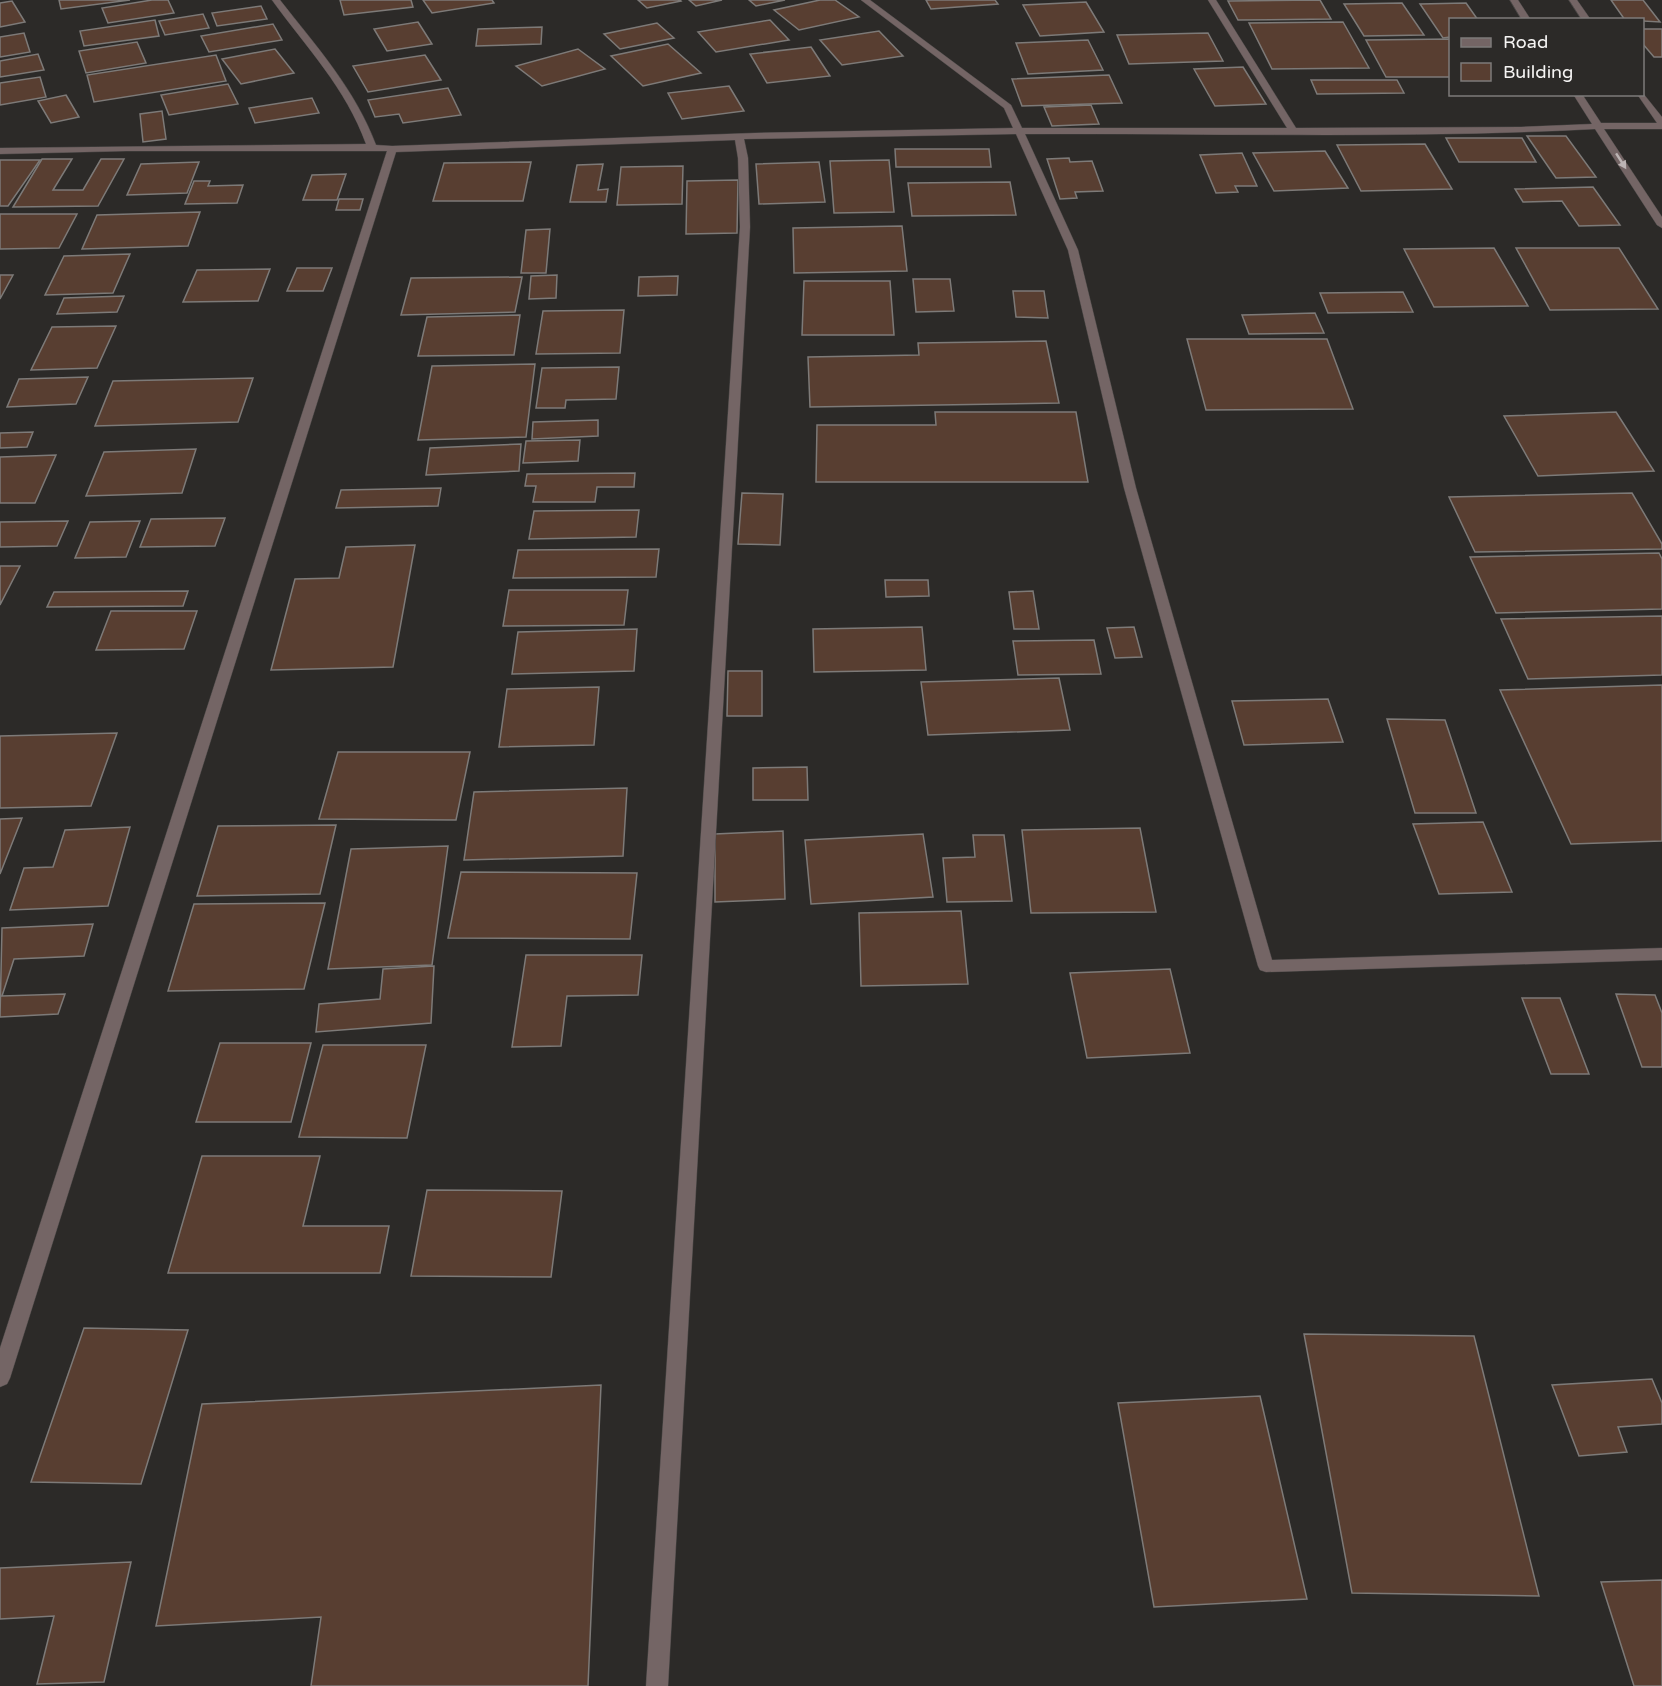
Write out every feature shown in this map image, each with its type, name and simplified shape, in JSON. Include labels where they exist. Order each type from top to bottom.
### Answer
[{"type":"street","points":[[276,0],[350,98],[366,124],[372,147]]},
{"type":"street","points":[[865,0],[1008,107],[1073,250],[1130,488],[1266,966],[1662,954]]},
{"type":"street","points":[[1212,0],[1294,132]]},
{"type":"street","points":[[1514,0],[1526,18]]},
{"type":"street","points":[[1573,0],[1586,18]]},
{"type":"street","points":[[1578,96],[1662,225]]},
{"type":"street","points":[[1642,96],[1662,125]]},
{"type":"street","points":[[0,151],[372,147],[392,149],[739,137],[1018,131],[1521,130],[1662,125]]},
{"type":"street","points":[[657,1686],[745,227],[743,158],[739,137]]},
{"type":"street","points":[[0,1378],[392,149]]},
{"type":"building","points":[[59,0],[130,0],[61,9]]},
{"type":"building","points":[[152,0],[168,0],[174,13],[108,23],[102,8]]},
{"type":"building","points":[[340,0],[411,0],[413,7],[344,15]]},
{"type":"building","points":[[423,0],[492,0],[494,3],[432,13]]},
{"type":"building","points":[[638,0],[680,0],[681,1],[647,8]]},
{"type":"building","points":[[689,0],[722,0],[696,6]]},
{"type":"building","points":[[749,0],[785,0],[756,6]]},
{"type":"building","points":[[820,0],[835,0],[859,17],[799,30],[774,10]]},
{"type":"building","points":[[926,0],[995,0],[998,4],[931,9]]},
{"type":"building","points":[[1320,0],[1331,19],[1238,20],[1228,1]]},
{"type":"building","points":[[1611,0],[1643,0],[1660,22],[1644,21],[1644,18],[1624,18]]},
{"type":"building","points":[[12,1],[25,22],[0,27],[0,3]]},
{"type":"building","points":[[1086,2],[1104,32],[1040,36],[1023,5]]},
{"type":"building","points":[[1402,3],[1424,35],[1364,36],[1344,4]]},
{"type":"building","points":[[1466,3],[1477,18],[1449,18],[1449,37],[1443,38],[1420,4]]},
{"type":"building","points":[[261,6],[267,19],[217,26],[212,13]]},
{"type":"building","points":[[203,14],[209,28],[165,35],[159,21]]},
{"type":"building","points":[[155,20],[159,36],[84,46],[80,31]]},
{"type":"building","points":[[770,20],[789,40],[716,52],[698,32]]},
{"type":"building","points":[[418,22],[432,44],[387,51],[374,29]]},
{"type":"building","points":[[1343,22],[1369,68],[1272,69],[1249,23]]},
{"type":"building","points":[[657,23],[674,38],[620,49],[604,34]]},
{"type":"building","points":[[273,24],[282,40],[209,52],[201,36]]},
{"type":"building","points":[[542,27],[541,44],[476,46],[478,29]]},
{"type":"building","points":[[1644,29],[1662,29],[1662,57],[1654,57],[1644,45]]},
{"type":"building","points":[[879,31],[903,56],[842,65],[820,40]]},
{"type":"building","points":[[24,33],[30,52],[0,57],[0,37]]},
{"type":"building","points":[[1208,33],[1223,61],[1129,64],[1117,35]]},
{"type":"building","points":[[1449,39],[1449,77],[1386,77],[1366,40]]},
{"type":"building","points":[[1088,40],[1103,70],[1028,74],[1016,43]]},
{"type":"building","points":[[137,42],[146,63],[86,73],[79,51]]},
{"type":"building","points":[[668,44],[701,73],[643,86],[611,56]]},
{"type":"building","points":[[811,47],[830,76],[767,83],[750,54]]},
{"type":"building","points":[[275,49],[294,73],[241,84],[222,59]]},
{"type":"building","points":[[578,49],[605,69],[542,86],[516,66]]},
{"type":"building","points":[[38,54],[44,70],[0,77],[0,61]]},
{"type":"building","points":[[216,55],[226,81],[94,102],[87,75]]},
{"type":"building","points":[[425,55],[441,80],[368,92],[353,66]]},
{"type":"building","points":[[1243,67],[1266,104],[1215,106],[1194,69]]},
{"type":"building","points":[[1109,75],[1122,103],[1022,106],[1012,79]]},
{"type":"building","points":[[40,77],[46,97],[0,105],[0,83]]},
{"type":"building","points":[[1311,80],[1397,80],[1404,93],[1317,94]]},
{"type":"building","points":[[228,84],[238,104],[169,115],[161,95]]},
{"type":"building","points":[[729,86],[744,111],[682,119],[668,93]]},
{"type":"building","points":[[448,88],[461,115],[403,123],[399,114],[375,117],[368,100]]},
{"type":"building","points":[[66,95],[79,117],[51,123],[38,101]]},
{"type":"building","points":[[312,98],[319,113],[255,123],[249,108]]},
{"type":"building","points":[[1091,105],[1099,124],[1052,126],[1044,107]]},
{"type":"building","points":[[162,111],[166,139],[143,142],[140,114]]},
{"type":"building","points":[[1527,136],[1566,136],[1596,177],[1556,178]]},
{"type":"building","points":[[1446,138],[1522,138],[1536,162],[1459,162]]},
{"type":"building","points":[[1425,144],[1452,189],[1361,191],[1337,145]]},
{"type":"building","points":[[895,149],[989,149],[991,167],[896,167]]},
{"type":"building","points":[[1325,151],[1348,188],[1274,191],[1253,153]]},
{"type":"building","points":[[1242,153],[1257,186],[1235,186],[1238,192],[1216,193],[1200,155]]},
{"type":"building","points":[[1069,158],[1070,162],[1092,161],[1103,191],[1075,192],[1077,198],[1060,199],[1047,159]]},
{"type":"building","points":[[42,159],[72,159],[53,190],[83,190],[101,159],[124,159],[98,206],[13,207]]},
{"type":"building","points":[[0,160],[40,160],[8,206],[0,206]]},
{"type":"building","points":[[889,160],[894,212],[834,213],[830,161]]},
{"type":"building","points":[[199,162],[187,193],[127,195],[141,164]]},
{"type":"building","points":[[531,162],[523,201],[433,201],[444,163]]},
{"type":"building","points":[[819,162],[825,202],[759,204],[756,164]]},
{"type":"building","points":[[603,164],[598,190],[608,189],[606,202],[570,202],[577,165]]},
{"type":"building","points":[[683,166],[682,204],[617,205],[621,167]]},
{"type":"building","points":[[346,174],[337,200],[303,200],[312,175]]},
{"type":"building","points":[[738,180],[737,233],[686,234],[687,181]]},
{"type":"building","points":[[194,181],[210,181],[208,186],[243,185],[237,203],[185,204]]},
{"type":"building","points":[[1010,182],[1016,215],[912,216],[908,183]]},
{"type":"building","points":[[1593,187],[1620,225],[1579,226],[1562,201],[1523,202],[1515,189]]},
{"type":"building","points":[[339,199],[363,199],[360,210],[336,210]]},
{"type":"building","points":[[200,212],[188,246],[82,249],[97,215]]},
{"type":"building","points":[[0,214],[77,214],[59,248],[0,249]]},
{"type":"building","points":[[902,226],[907,271],[794,273],[793,228]]},
{"type":"building","points":[[550,229],[546,273],[521,273],[526,230]]},
{"type":"building","points":[[1494,248],[1528,306],[1434,307],[1404,249]]},
{"type":"building","points":[[1516,248],[1619,248],[1658,309],[1550,310]]},
{"type":"building","points":[[130,254],[113,293],[45,295],[64,256]]},
{"type":"building","points":[[297,268],[332,268],[323,291],[287,291]]},
{"type":"building","points":[[270,269],[258,301],[183,302],[197,270]]},
{"type":"building","points":[[0,275],[13,275],[0,299]]},
{"type":"building","points":[[557,275],[556,298],[529,299],[531,276]]},
{"type":"building","points":[[678,276],[677,295],[638,296],[639,277]]},
{"type":"building","points":[[522,277],[515,312],[401,315],[411,278]]},
{"type":"building","points":[[913,279],[950,279],[954,311],[916,312]]},
{"type":"building","points":[[804,281],[890,281],[894,335],[802,335]]},
{"type":"building","points":[[1013,291],[1044,291],[1048,318],[1016,317]]},
{"type":"building","points":[[1403,292],[1413,312],[1328,313],[1320,293]]},
{"type":"building","points":[[124,296],[117,312],[57,314],[64,298]]},
{"type":"building","points":[[624,310],[620,353],[536,354],[543,311]]},
{"type":"building","points":[[1315,313],[1324,333],[1249,334],[1242,315]]},
{"type":"building","points":[[520,315],[514,355],[418,356],[427,317]]},
{"type":"building","points":[[116,326],[97,368],[31,370],[52,327]]},
{"type":"building","points":[[1187,339],[1327,339],[1353,409],[1206,410]]},
{"type":"building","points":[[1046,341],[1059,403],[810,407],[808,357],[919,355],[918,343]]},
{"type":"building","points":[[535,364],[526,437],[418,440],[432,366]]},
{"type":"building","points":[[619,367],[616,399],[566,400],[565,408],[536,408],[542,368]]},
{"type":"building","points":[[88,377],[76,404],[7,407],[19,379]]},
{"type":"building","points":[[253,378],[238,422],[95,426],[113,381]]},
{"type":"building","points":[[935,412],[1076,412],[1088,482],[816,482],[817,425],[936,425]]},
{"type":"building","points":[[1616,412],[1654,471],[1538,476],[1504,416]]},
{"type":"building","points":[[598,420],[598,436],[532,439],[533,422]]},
{"type":"building","points":[[33,432],[27,447],[0,448],[0,433]]},
{"type":"building","points":[[580,440],[578,461],[523,463],[526,441]]},
{"type":"building","points":[[521,444],[519,471],[426,475],[430,448]]},
{"type":"building","points":[[196,449],[182,493],[86,496],[104,452]]},
{"type":"building","points":[[56,455],[35,503],[0,503],[0,457]]},
{"type":"building","points":[[635,473],[634,487],[597,487],[595,502],[533,502],[536,486],[525,486],[527,474]]},
{"type":"building","points":[[441,488],[438,506],[336,508],[341,490]]},
{"type":"building","points":[[742,493],[783,494],[780,545],[738,544]]},
{"type":"building","points":[[1632,493],[1662,544],[1662,549],[1475,552],[1449,497]]},
{"type":"building","points":[[639,510],[636,537],[529,539],[534,511]]},
{"type":"building","points":[[225,518],[215,546],[140,547],[151,519]]},
{"type":"building","points":[[68,521],[57,546],[0,547],[0,522]]},
{"type":"building","points":[[140,521],[126,557],[75,558],[90,522]]},
{"type":"building","points":[[415,545],[393,667],[271,670],[295,579],[339,578],[346,547]]},
{"type":"building","points":[[659,549],[656,577],[513,578],[518,550]]},
{"type":"building","points":[[1659,553],[1662,559],[1662,609],[1496,613],[1470,557]]},
{"type":"building","points":[[0,566],[20,566],[0,605]]},
{"type":"building","points":[[885,580],[928,580],[929,596],[886,597]]},
{"type":"building","points":[[509,590],[628,590],[624,625],[503,626]]},
{"type":"building","points":[[188,591],[183,606],[47,607],[54,592]]},
{"type":"building","points":[[1033,591],[1039,629],[1014,629],[1009,592]]},
{"type":"building","points":[[111,611],[197,611],[184,649],[96,650]]},
{"type":"building","points":[[1662,616],[1662,675],[1528,679],[1501,619]]},
{"type":"building","points":[[922,627],[926,670],[814,672],[813,629]]},
{"type":"building","points":[[1134,627],[1142,657],[1115,658],[1107,628]]},
{"type":"building","points":[[637,629],[634,671],[512,674],[518,632]]},
{"type":"building","points":[[1094,640],[1101,674],[1018,675],[1013,641]]},
{"type":"building","points":[[728,671],[762,671],[762,716],[727,716]]},
{"type":"building","points":[[1059,678],[1070,730],[928,735],[921,682]]},
{"type":"building","points":[[1662,685],[1662,841],[1571,844],[1500,690]]},
{"type":"building","points":[[599,687],[594,745],[499,747],[507,689]]},
{"type":"building","points":[[1328,699],[1343,742],[1244,745],[1232,701]]},
{"type":"building","points":[[1387,719],[1445,720],[1476,813],[1415,813]]},
{"type":"building","points":[[117,733],[91,806],[0,808],[0,736]]},
{"type":"building","points":[[338,752],[470,752],[456,820],[319,819]]},
{"type":"building","points":[[807,767],[808,800],[753,800],[753,768]]},
{"type":"building","points":[[627,788],[623,856],[464,860],[474,792]]},
{"type":"building","points":[[22,818],[0,874],[0,819]]},
{"type":"building","points":[[1483,822],[1512,892],[1439,894],[1413,824]]},
{"type":"building","points":[[336,825],[320,894],[197,896],[218,826]]},
{"type":"building","points":[[130,827],[108,906],[10,910],[24,868],[53,867],[65,830]]},
{"type":"building","points":[[1140,828],[1156,912],[1031,913],[1022,830]]},
{"type":"building","points":[[783,831],[785,899],[715,902],[715,834]]},
{"type":"building","points":[[923,834],[933,897],[811,904],[805,840]]},
{"type":"building","points":[[973,835],[1004,835],[1012,901],[947,902],[943,858],[975,857]]},
{"type":"building","points":[[448,846],[432,965],[328,969],[351,849]]},
{"type":"building","points":[[461,872],[637,873],[630,939],[448,938]]},
{"type":"building","points":[[325,903],[304,989],[168,991],[194,904]]},
{"type":"building","points":[[961,911],[968,984],[861,986],[859,913]]},
{"type":"building","points":[[93,924],[84,956],[14,959],[2,996],[65,994],[58,1014],[0,1017],[2,928]]},
{"type":"building","points":[[526,955],[642,955],[638,995],[567,996],[561,1046],[512,1047]]},
{"type":"building","points":[[434,966],[431,1023],[316,1032],[319,1004],[380,999],[383,969]]},
{"type":"building","points":[[1170,969],[1190,1053],[1087,1058],[1070,973]]},
{"type":"building","points":[[1616,994],[1655,995],[1662,1013],[1662,1067],[1642,1067]]},
{"type":"building","points":[[1522,998],[1560,998],[1589,1074],[1551,1074]]},
{"type":"building","points":[[220,1043],[311,1043],[291,1122],[196,1122]]},
{"type":"building","points":[[323,1045],[426,1045],[407,1138],[299,1137]]},
{"type":"building","points":[[202,1156],[320,1156],[303,1226],[389,1226],[380,1273],[168,1273]]},
{"type":"building","points":[[427,1190],[562,1191],[551,1277],[411,1276]]},
{"type":"building","points":[[84,1328],[188,1330],[141,1484],[31,1482]]},
{"type":"building","points":[[1304,1334],[1474,1336],[1539,1596],[1352,1593]]},
{"type":"building","points":[[1652,1379],[1662,1403],[1662,1424],[1618,1427],[1627,1452],[1579,1456],[1552,1385]]},
{"type":"building","points":[[601,1385],[588,1686],[311,1686],[321,1617],[156,1626],[202,1404]]},
{"type":"building","points":[[1260,1396],[1307,1599],[1154,1607],[1118,1403]]},
{"type":"building","points":[[131,1562],[104,1682],[37,1684],[54,1616],[0,1619],[0,1568]]},
{"type":"building","points":[[1662,1580],[1662,1686],[1634,1686],[1601,1582]]}]
